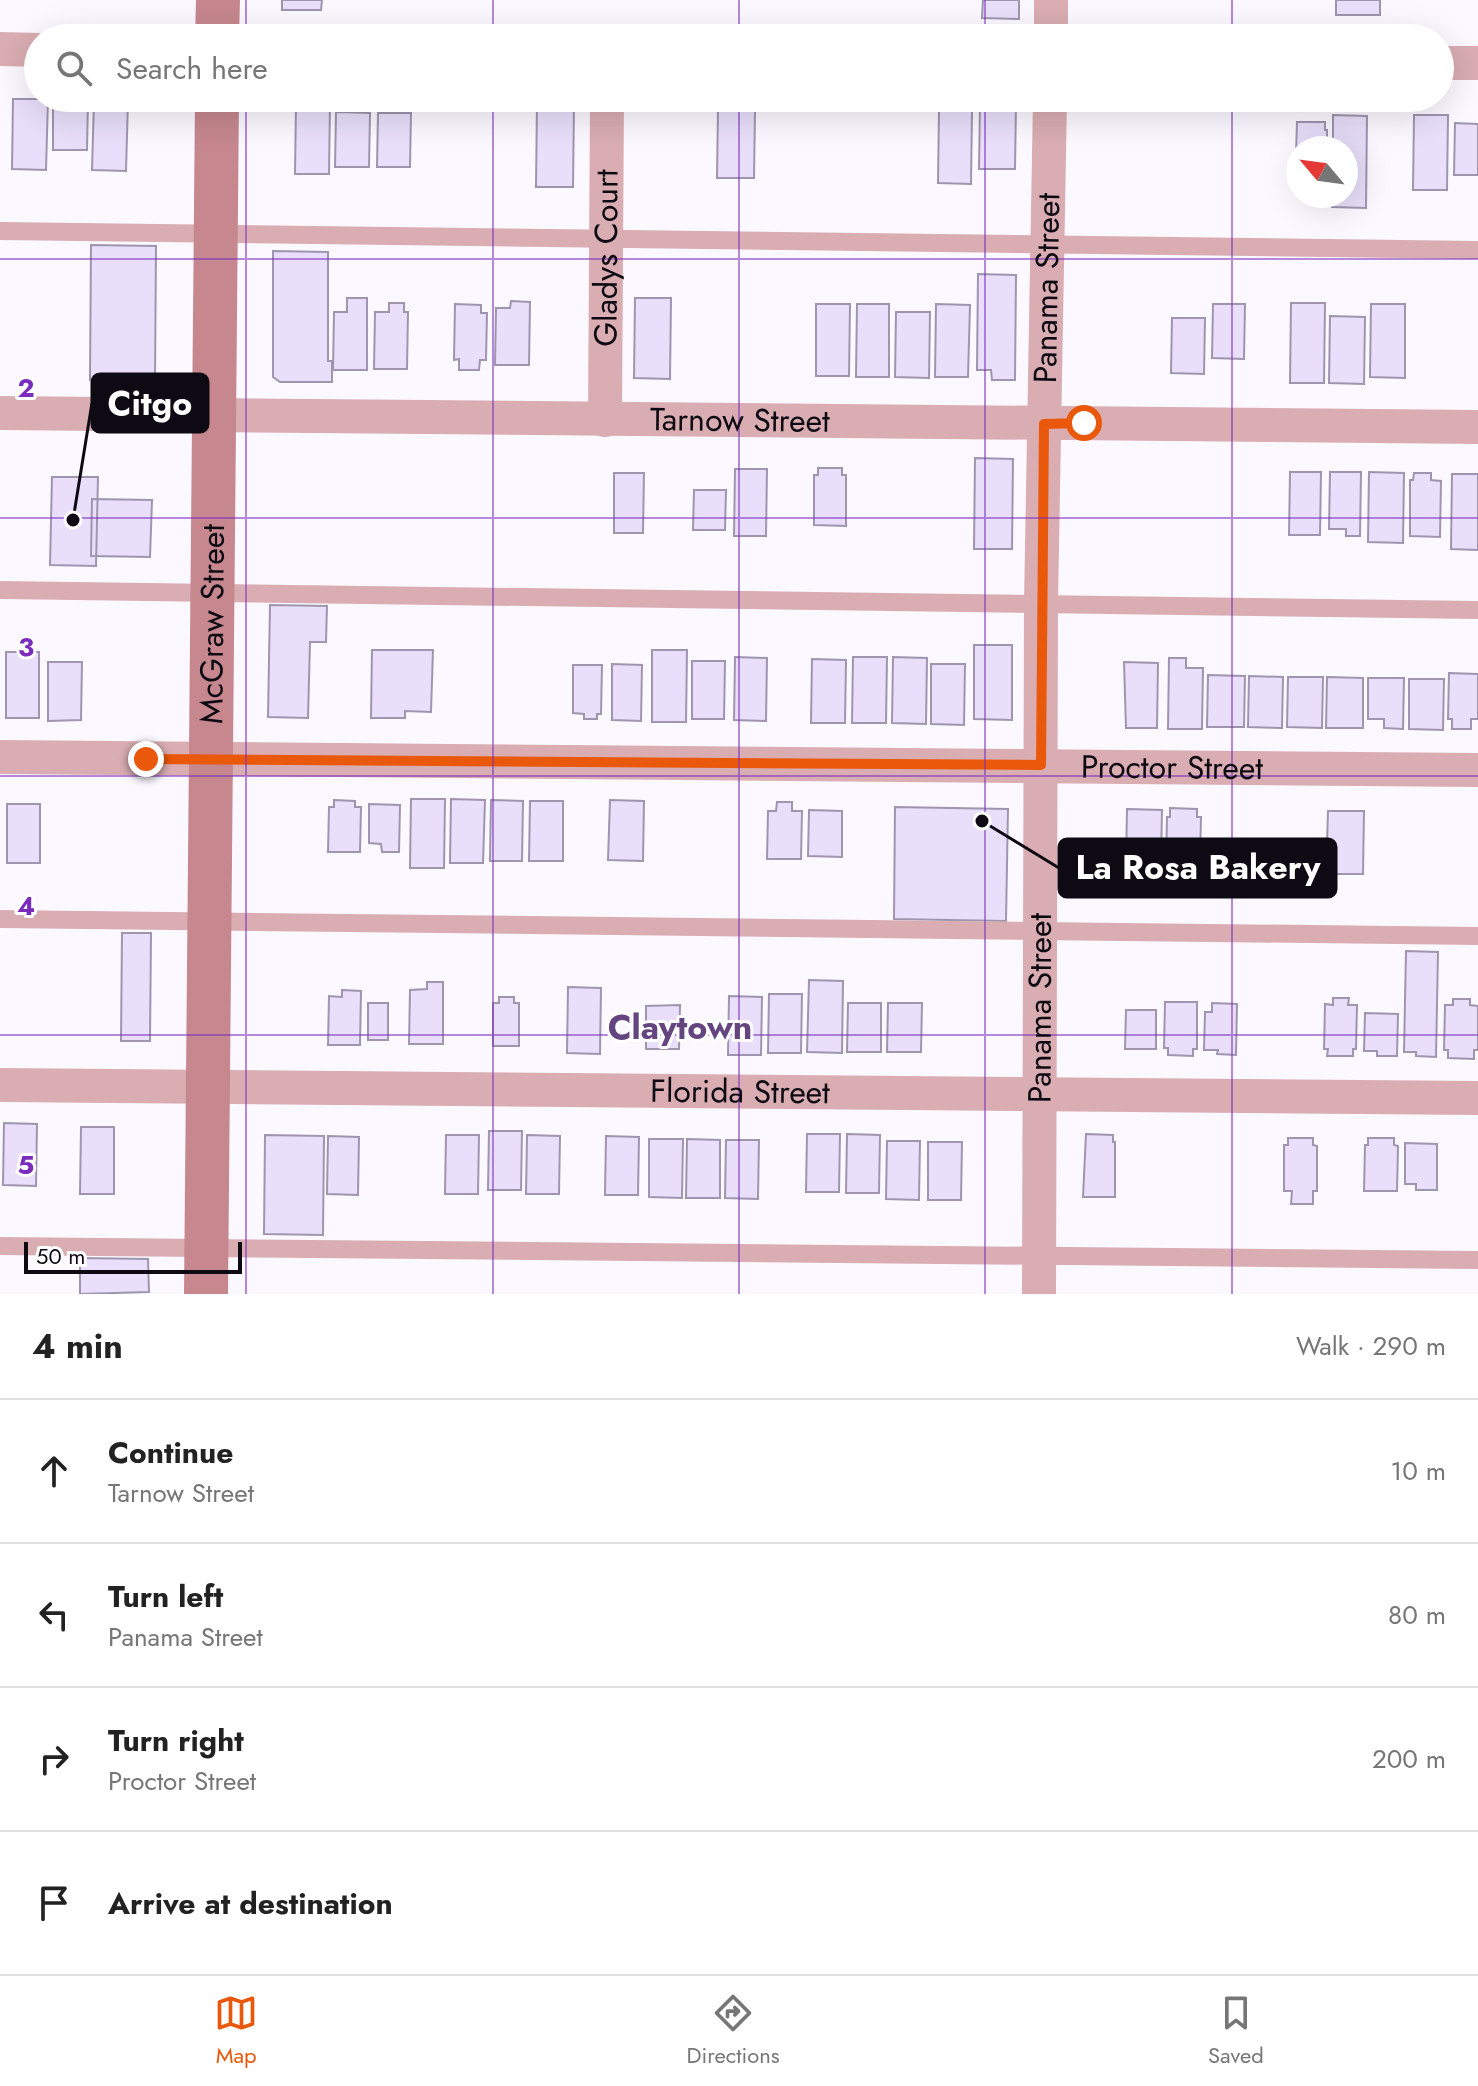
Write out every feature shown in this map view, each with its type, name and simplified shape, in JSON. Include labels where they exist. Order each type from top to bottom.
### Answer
[{"type":"street","points":[[217,24],[218,0]]},
{"type":"street","points":[[1051,0],[1051,24]]},
{"type":"street","points":[[0,49],[24,50]]},
{"type":"street","points":[[1454,63],[1478,63]]},
{"type":"street","name":"McGraw Street","points":[[206,1294],[217,112]]},
{"type":"street","name":"Gladys Court","points":[[605,420],[607,112]]},
{"type":"street","name":"Panama Street","points":[[1039,1294],[1041,603],[1050,112]]},
{"type":"street","name":"Tarnow Street","points":[[0,413],[1478,427]]},
{"type":"street","name":"Proctor Street","points":[[0,757],[1478,770]]},
{"type":"street","name":"Florida Street","points":[[0,1085],[1478,1098]]},
{"type":"lane","points":[[0,231],[1478,250]]},
{"type":"lane","points":[[0,590],[1478,610]]},
{"type":"lane","points":[[0,919],[1478,936]]},
{"type":"lane","points":[[0,1246],[1478,1260]]},
{"type":"building","points":[[282,0],[322,0],[321,10],[282,10]]},
{"type":"building","points":[[983,0],[1019,0],[1019,19],[982,18]]},
{"type":"building","points":[[1336,0],[1380,0],[1380,15],[1336,15]]},
{"type":"building","points":[[13,99],[24,99],[24,112],[48,112],[46,170],[12,169]]},
{"type":"building","points":[[53,112],[88,112],[87,150],[53,150]]},
{"type":"building","points":[[94,112],[128,112],[126,171],[92,170]]},
{"type":"building","points":[[296,112],[330,112],[329,174],[295,174]]},
{"type":"building","points":[[336,112],[370,113],[369,167],[335,167]]},
{"type":"building","points":[[537,112],[574,112],[573,187],[536,187]]},
{"type":"building","points":[[718,112],[755,112],[754,178],[717,178]]},
{"type":"building","points":[[939,112],[972,112],[971,184],[938,183]]},
{"type":"building","points":[[980,112],[1016,112],[1015,169],[979,169]]},
{"type":"building","points":[[378,113],[411,113],[410,167],[377,167]]},
{"type":"building","points":[[1333,115],[1367,116],[1366,208],[1358,208],[1358,136],[1333,136]]},
{"type":"building","points":[[1414,115],[1448,115],[1447,190],[1413,190]]},
{"type":"building","points":[[1297,122],[1325,122],[1327,136],[1297,136]]},
{"type":"building","points":[[1455,123],[1478,124],[1478,175],[1454,175]]},
{"type":"building","points":[[91,245],[156,246],[155,381],[90,380]]},
{"type":"building","points":[[273,251],[328,252],[328,361],[332,361],[332,382],[280,382],[273,377]]},
{"type":"building","points":[[978,274],[1016,275],[1015,380],[992,380],[991,370],[977,370]]},
{"type":"building","points":[[347,298],[367,298],[367,370],[333,370],[334,312],[347,312]]},
{"type":"building","points":[[635,298],[671,298],[670,379],[634,378]]},
{"type":"building","points":[[511,301],[530,302],[529,365],[495,365],[496,308],[510,308]]},
{"type":"building","points":[[389,303],[404,303],[404,312],[408,312],[407,369],[374,369],[375,312],[389,312]]},
{"type":"building","points":[[1291,303],[1325,303],[1324,383],[1290,383]]},
{"type":"building","points":[[455,304],[481,305],[481,313],[487,313],[486,360],[480,360],[479,370],[459,370],[459,359],[454,360]]},
{"type":"building","points":[[816,304],[850,304],[849,376],[816,376]]},
{"type":"building","points":[[857,304],[889,304],[889,377],[856,377]]},
{"type":"building","points":[[936,304],[970,305],[968,377],[935,377]]},
{"type":"building","points":[[1213,304],[1245,304],[1244,359],[1212,358]]},
{"type":"building","points":[[1371,304],[1405,304],[1405,378],[1370,377]]},
{"type":"building","points":[[896,312],[930,312],[929,378],[895,377]]},
{"type":"building","points":[[1330,316],[1365,317],[1364,384],[1329,383]]},
{"type":"building","points":[[1172,318],[1205,318],[1204,374],[1171,373]]},
{"type":"building","points":[[975,458],[1013,459],[1012,549],[974,549]]},
{"type":"building","points":[[818,468],[842,468],[842,475],[846,475],[846,526],[814,525],[814,475],[818,475]]},
{"type":"building","points":[[735,469],[767,469],[766,536],[734,536]]},
{"type":"building","points":[[1290,472],[1321,472],[1320,535],[1289,535]]},
{"type":"building","points":[[1330,472],[1361,472],[1360,536],[1346,536],[1346,529],[1329,529]]},
{"type":"building","points":[[1369,472],[1404,473],[1403,543],[1368,542]]},
{"type":"building","points":[[614,473],[644,473],[643,533],[614,533]]},
{"type":"building","points":[[1414,473],[1431,473],[1431,480],[1441,481],[1440,537],[1410,536],[1410,480],[1413,480]]},
{"type":"building","points":[[1452,474],[1478,474],[1478,550],[1451,549]]},
{"type":"building","points":[[52,477],[98,477],[96,566],[50,565]]},
{"type":"building","points":[[694,490],[726,490],[725,530],[693,530]]},
{"type":"building","points":[[92,499],[152,500],[150,557],[91,556]]},
{"type":"building","points":[[270,605],[327,606],[326,642],[310,642],[308,718],[268,717]]},
{"type":"building","points":[[974,645],[1012,645],[1012,720],[974,719]]},
{"type":"building","points":[[372,650],[433,650],[431,712],[405,711],[405,718],[371,718]]},
{"type":"building","points":[[652,650],[687,650],[686,722],[652,722]]},
{"type":"building","points":[[6,652],[39,652],[39,718],[6,718]]},
{"type":"building","points":[[735,657],[767,658],[766,721],[734,720]]},
{"type":"building","points":[[853,657],[887,657],[886,723],[852,723]]},
{"type":"building","points":[[893,657],[927,658],[926,724],[892,723]]},
{"type":"building","points":[[1169,658],[1186,658],[1186,668],[1203,668],[1202,729],[1168,729]]},
{"type":"building","points":[[812,659],[846,660],[845,723],[811,723]]},
{"type":"building","points":[[692,661],[725,661],[724,719],[692,719]]},
{"type":"building","points":[[48,662],[82,662],[81,720],[48,721]]},
{"type":"building","points":[[1124,662],[1158,663],[1157,728],[1126,728]]},
{"type":"building","points":[[612,664],[642,665],[641,721],[612,720]]},
{"type":"building","points":[[931,664],[965,664],[964,725],[931,724]]},
{"type":"building","points":[[573,665],[602,665],[601,714],[597,714],[597,719],[584,719],[584,714],[573,713]]},
{"type":"building","points":[[1449,673],[1478,674],[1478,719],[1471,719],[1471,729],[1452,729],[1452,719],[1448,719]]},
{"type":"building","points":[[1208,675],[1245,676],[1244,727],[1207,727]]},
{"type":"building","points":[[1249,676],[1283,677],[1282,728],[1248,727]]},
{"type":"building","points":[[1288,677],[1323,677],[1322,728],[1287,727]]},
{"type":"building","points":[[1327,677],[1363,678],[1363,728],[1326,728]]},
{"type":"building","points":[[1368,678],[1404,678],[1403,729],[1384,728],[1384,719],[1368,719]]},
{"type":"building","points":[[1409,679],[1444,679],[1443,730],[1409,729]]},
{"type":"building","points":[[411,799],[445,799],[444,868],[410,868]]},
{"type":"building","points":[[451,799],[485,800],[483,863],[450,863]]},
{"type":"building","points":[[334,800],[355,801],[355,807],[361,807],[360,852],[328,852],[329,807],[334,807]]},
{"type":"building","points":[[491,800],[523,801],[522,861],[490,861]]},
{"type":"building","points":[[610,800],[644,801],[643,861],[608,860]]},
{"type":"building","points":[[530,801],[563,801],[563,861],[529,861]]},
{"type":"building","points":[[777,802],[792,802],[792,811],[802,811],[801,859],[767,859],[768,811],[776,811]]},
{"type":"building","points":[[7,804],[40,804],[40,863],[7,863]]},
{"type":"building","points":[[369,804],[400,805],[399,852],[382,852],[381,844],[369,843]]},
{"type":"building","points":[[895,807],[1008,809],[1006,921],[894,919]]},
{"type":"building","points":[[1170,808],[1197,809],[1197,817],[1201,817],[1200,862],[1192,862],[1192,872],[1171,872],[1171,862],[1166,862]]},
{"type":"building","points":[[1127,809],[1162,810],[1161,861],[1126,861]]},
{"type":"building","points":[[809,810],[842,811],[842,857],[808,856]]},
{"type":"building","points":[[1328,811],[1364,811],[1363,874],[1326,874]]},
{"type":"building","points":[[122,933],[151,933],[150,1041],[121,1041]]},
{"type":"building","points":[[1406,951],[1438,952],[1436,1057],[1404,1052]]},
{"type":"building","points":[[809,980],[843,981],[842,1053],[807,1052]]},
{"type":"building","points":[[427,982],[443,982],[443,1044],[409,1044],[410,990],[427,989]]},
{"type":"building","points":[[568,987],[601,988],[600,1054],[567,1053]]},
{"type":"building","points":[[342,990],[361,991],[360,1045],[328,1045],[329,996],[342,997]]},
{"type":"building","points":[[769,994],[802,994],[801,1053],[768,1053]]},
{"type":"building","points":[[729,996],[762,997],[761,1055],[728,1055]]},
{"type":"building","points":[[499,997],[514,997],[514,1003],[519,1003],[519,1046],[493,1046],[493,1003],[499,1003]]},
{"type":"building","points":[[1333,998],[1349,998],[1348,1005],[1357,1005],[1356,1049],[1353,1049],[1353,1056],[1327,1056],[1328,1049],[1324,1049],[1325,1004],[1333,1005]]},
{"type":"building","points":[[1453,999],[1470,999],[1470,1005],[1478,1006],[1478,1050],[1474,1050],[1474,1059],[1448,1058],[1448,1050],[1444,1050],[1445,1005],[1453,1005]]},
{"type":"building","points":[[1165,1002],[1197,1002],[1197,1049],[1193,1049],[1193,1056],[1168,1055],[1168,1048],[1164,1048]]},
{"type":"building","points":[[368,1003],[388,1003],[388,1040],[368,1040]]},
{"type":"building","points":[[848,1003],[881,1003],[881,1052],[847,1052]]},
{"type":"building","points":[[888,1003],[922,1003],[921,1052],[887,1052]]},
{"type":"building","points":[[1212,1003],[1237,1004],[1236,1055],[1204,1050],[1205,1012],[1212,1012]]},
{"type":"building","points":[[680,1005],[679,1049],[646,1049],[646,1006]]},
{"type":"building","points":[[1126,1010],[1156,1010],[1156,1049],[1125,1049]]},
{"type":"building","points":[[1365,1013],[1398,1014],[1397,1056],[1377,1056],[1377,1051],[1364,1051]]},
{"type":"building","points":[[4,1123],[37,1124],[36,1186],[3,1185]]},
{"type":"building","points":[[81,1127],[114,1127],[114,1194],[80,1194]]},
{"type":"building","points":[[489,1131],[522,1131],[521,1190],[488,1190]]},
{"type":"building","points":[[807,1134],[840,1134],[839,1192],[806,1192]]},
{"type":"building","points":[[847,1134],[880,1135],[879,1193],[846,1193]]},
{"type":"building","points":[[1086,1134],[1113,1135],[1115,1197],[1083,1197]]},
{"type":"building","points":[[265,1135],[324,1136],[323,1235],[264,1234]]},
{"type":"building","points":[[446,1135],[479,1135],[478,1194],[445,1194]]},
{"type":"building","points":[[527,1135],[560,1136],[559,1194],[526,1194]]},
{"type":"building","points":[[328,1136],[359,1137],[358,1195],[327,1194]]},
{"type":"building","points":[[606,1136],[639,1137],[638,1195],[605,1195]]},
{"type":"building","points":[[1288,1138],[1313,1138],[1313,1145],[1317,1146],[1317,1191],[1313,1191],[1313,1204],[1291,1204],[1292,1191],[1284,1191],[1284,1145],[1288,1145]]},
{"type":"building","points":[[1368,1138],[1394,1138],[1394,1145],[1398,1146],[1397,1191],[1364,1191],[1365,1145],[1368,1145]]},
{"type":"building","points":[[649,1139],[683,1139],[682,1198],[649,1197]]},
{"type":"building","points":[[687,1139],[720,1140],[720,1198],[686,1198]]},
{"type":"building","points":[[726,1140],[759,1140],[758,1199],[725,1198]]},
{"type":"building","points":[[887,1141],[920,1141],[919,1200],[886,1199]]},
{"type":"building","points":[[928,1142],[962,1142],[961,1200],[928,1200]]},
{"type":"building","points":[[1405,1143],[1437,1144],[1437,1190],[1416,1190],[1416,1184],[1405,1184]]},
{"type":"building","points":[[80,1258],[148,1259],[149,1292],[80,1294]]},
{"type":"place","name":"Citgo","points":[[73,520]]},
{"type":"place","name":"La Rosa Bakery","points":[[982,821]]},
{"type":"district","name":"Claytown","points":[[680,1027]]},
{"type":"route","points":[[146,759],[1041,765],[1044,424],[1084,423]]}]
